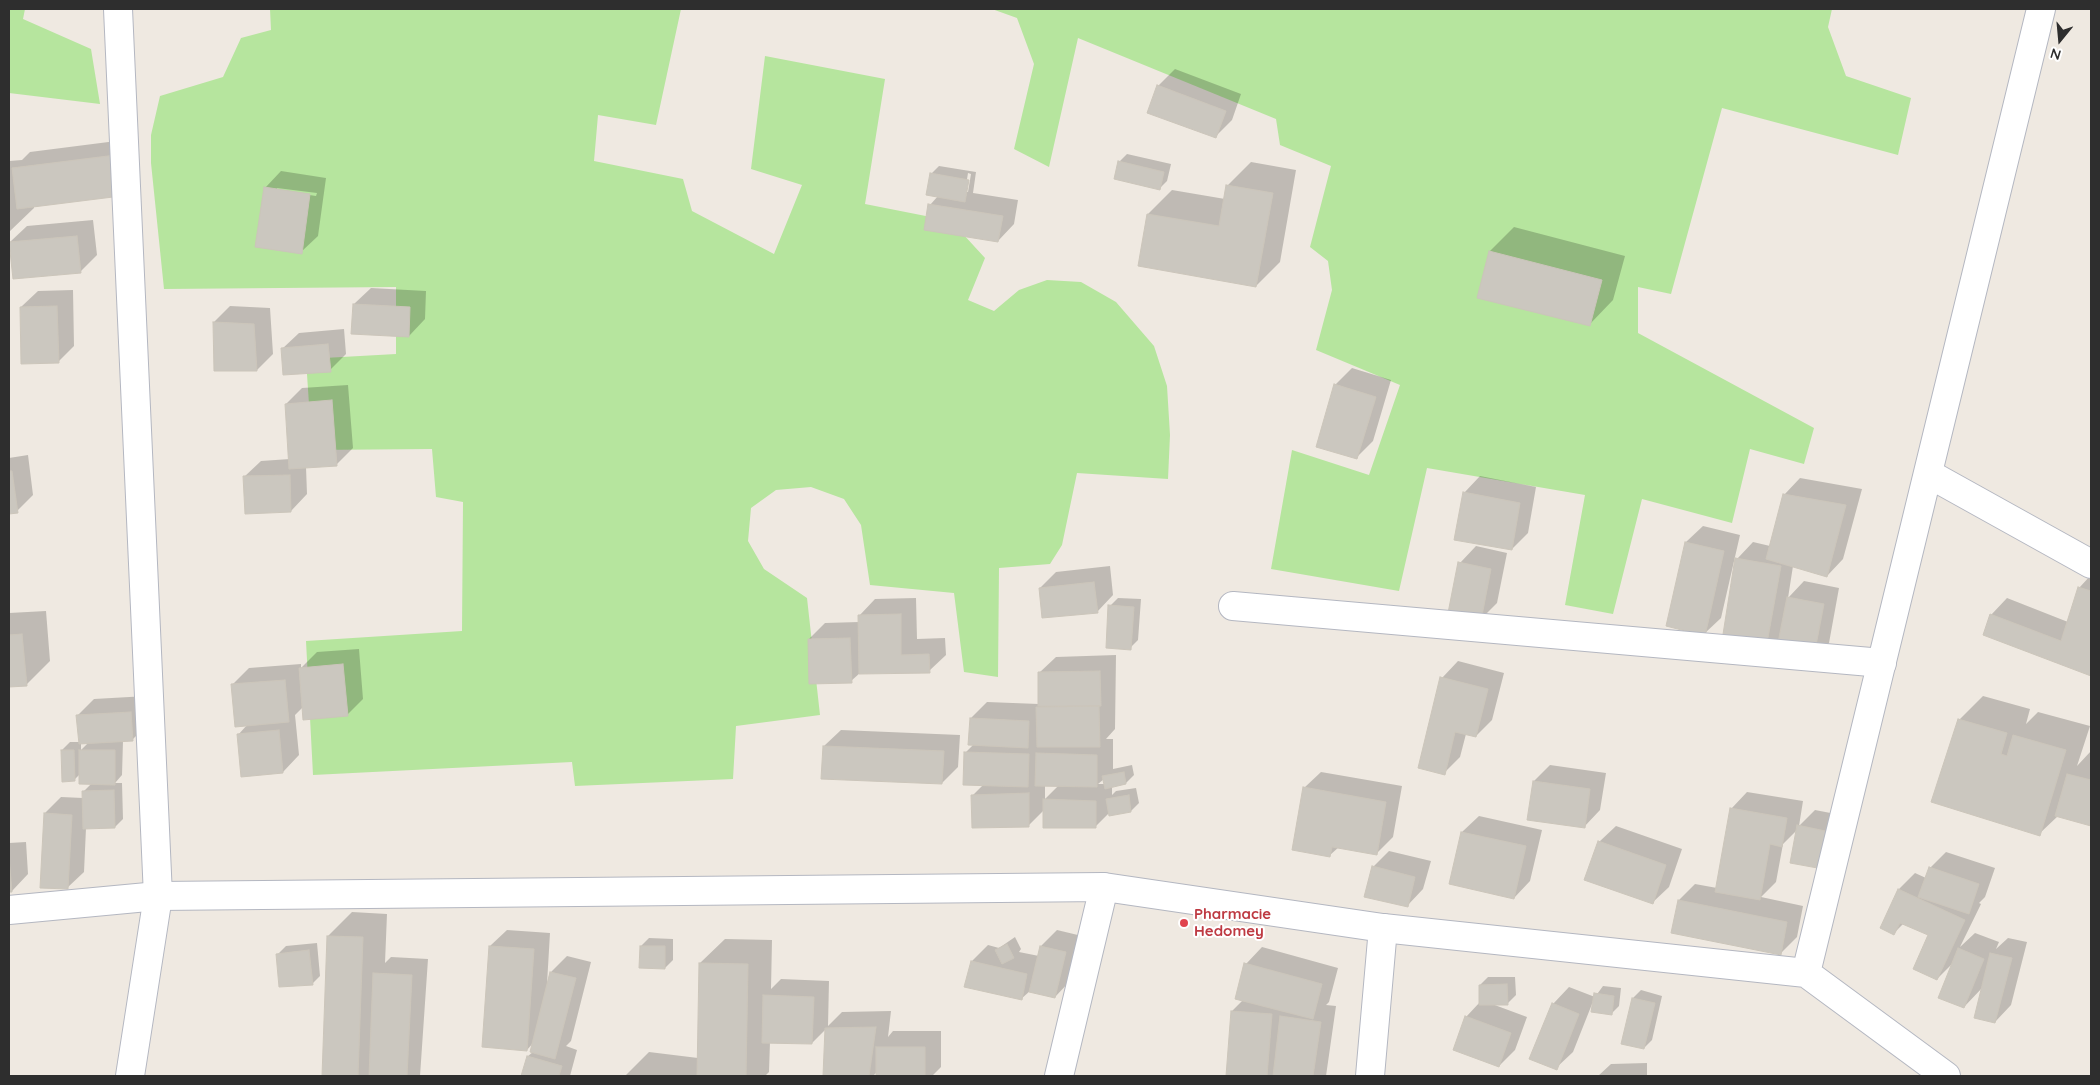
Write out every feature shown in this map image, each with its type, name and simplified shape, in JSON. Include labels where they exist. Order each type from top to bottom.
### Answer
[{"type":"street","points":[[118,9],[158,896],[130,1076]]},
{"type":"street","points":[[1806,973],[2041,9]]},
{"type":"street","points":[[1929,474],[2091,564]]},
{"type":"street","points":[[1233,606],[1882,663]]},
{"type":"street","points":[[1059,1076],[1104,887]]},
{"type":"street","points":[[9,910],[158,896],[1104,887],[1383,928],[1806,973],[1946,1076]]},
{"type":"street","points":[[1370,1076],[1383,928]]},
{"type":"green space","points":[[9,9],[25,9],[23,19],[91,49],[100,104],[9,93]]},
{"type":"green space","points":[[270,9],[681,9],[656,125],[598,115],[594,161],[683,179],[692,211],[774,254],[802,185],[751,169],[765,56],[885,79],[865,204],[951,221],[985,258],[968,300],[994,311],[1019,290],[1047,280],[1081,282],[1116,302],[1154,346],[1167,386],[1170,435],[1168,479],[1077,473],[1062,545],[1050,564],[999,568],[998,677],[964,672],[954,593],[870,585],[861,525],[844,499],[811,487],[776,490],[751,508],[748,541],[764,569],[807,598],[820,715],[736,726],[733,779],[575,786],[572,762],[313,775],[306,641],[462,631],[463,502],[436,497],[432,449],[312,450],[306,359],[396,354],[396,287],[164,289],[151,163],[151,135],[160,96],[223,77],[241,38],[271,30]]},
{"type":"green space","points":[[992,9],[1832,9],[1828,27],[1846,76],[1911,98],[1898,155],[1722,108],[1671,294],[1638,287],[1638,333],[1814,428],[1804,464],[1750,449],[1732,523],[1642,499],[1613,614],[1565,605],[1585,495],[1427,468],[1399,591],[1271,569],[1292,450],[1369,475],[1400,385],[1316,350],[1332,290],[1328,261],[1310,247],[1331,166],[1280,145],[1276,119],[1078,38],[1049,167],[1014,149],[1034,64],[1017,18]]},
{"type":"building","points":[[1157,85],[1226,111],[1216,138],[1147,113]]},
{"type":"building","points":[[116,155],[121,196],[17,209],[12,168]]},
{"type":"building","points":[[1118,161],[1164,172],[1160,190],[1114,179]]},
{"type":"building","points":[[930,173],[969,180],[965,202],[926,195]]},
{"type":"building","points":[[1226,185],[1273,193],[1256,287],[1138,266],[1147,214],[1219,226]]},
{"type":"building","points":[[264,187],[310,194],[302,254],[255,247]]},
{"type":"building","points":[[928,204],[1003,216],[998,242],[924,230]]},
{"type":"building","points":[[77,236],[81,273],[13,279],[9,242]]},
{"type":"building","points":[[1489,251],[1602,280],[1590,326],[1477,298]]},
{"type":"building","points":[[353,304],[410,307],[409,337],[351,334]]},
{"type":"building","points":[[57,306],[59,363],[21,364],[20,307]]},
{"type":"building","points":[[213,322],[254,324],[257,371],[214,371]]},
{"type":"building","points":[[328,344],[331,372],[283,375],[281,348]]},
{"type":"building","points":[[1334,384],[1376,397],[1357,459],[1316,447]]},
{"type":"building","points":[[332,400],[337,466],[289,469],[285,404]]},
{"type":"building","points":[[9,471],[12,471],[18,513],[9,514]]},
{"type":"building","points":[[290,475],[291,512],[245,514],[243,476]]},
{"type":"building","points":[[1463,492],[1520,503],[1512,550],[1454,540]]},
{"type":"building","points":[[1783,494],[1846,505],[1827,577],[1766,559]]},
{"type":"building","points":[[1685,542],[1724,551],[1705,636],[1666,626]]},
{"type":"building","points":[[1735,558],[1781,566],[1765,654],[1721,647]]},
{"type":"building","points":[[1458,562],[1491,569],[1481,621],[1448,613]]},
{"type":"building","points":[[1094,582],[1098,613],[1042,618],[1039,588]]},
{"type":"building","points":[[2078,587],[2091,591],[2091,676],[1983,635],[1990,614],[2061,641]]},
{"type":"building","points":[[1787,597],[1824,604],[1813,661],[1776,653]]},
{"type":"building","points":[[1108,605],[1134,607],[1131,650],[1106,648]]},
{"type":"building","points":[[901,614],[901,655],[929,654],[930,673],[859,674],[858,615]]},
{"type":"building","points":[[22,634],[27,686],[9,687],[9,635]]},
{"type":"building","points":[[850,638],[852,683],[809,684],[808,639]]},
{"type":"building","points":[[343,664],[348,716],[303,720],[299,668]]},
{"type":"building","points":[[1100,671],[1101,706],[1038,706],[1038,672]]},
{"type":"building","points":[[1440,677],[1488,689],[1476,737],[1455,732],[1445,775],[1418,768]]},
{"type":"building","points":[[285,680],[289,722],[235,727],[231,684]]},
{"type":"building","points":[[1099,706],[1100,747],[1037,747],[1036,707]]},
{"type":"building","points":[[131,712],[133,741],[79,744],[76,715]]},
{"type":"building","points":[[970,718],[1029,721],[1028,748],[968,745]]},
{"type":"building","points":[[1958,719],[2007,733],[2001,754],[2007,756],[2013,735],[2066,750],[2040,836],[1931,802]]},
{"type":"building","points":[[279,730],[283,773],[241,777],[237,734]]},
{"type":"building","points":[[823,746],[944,751],[942,784],[821,779]]},
{"type":"building","points":[[61,750],[74,750],[75,781],[62,782]]},
{"type":"building","points":[[79,750],[115,750],[115,785],[79,784]]},
{"type":"building","points":[[964,752],[1029,754],[1028,787],[963,785]]},
{"type":"building","points":[[1036,753],[1097,755],[1097,787],[1035,786]]},
{"type":"building","points":[[1124,772],[1126,784],[1105,789],[1102,776]]},
{"type":"building","points":[[2067,774],[2091,780],[2091,826],[2055,816]]},
{"type":"building","points":[[1533,781],[1590,789],[1585,828],[1527,820]]},
{"type":"building","points":[[1303,787],[1386,802],[1377,855],[1332,847],[1330,857],[1292,850]]},
{"type":"building","points":[[114,790],[115,828],[83,829],[82,791]]},
{"type":"building","points":[[1029,793],[1029,827],[972,828],[971,795]]},
{"type":"building","points":[[1129,795],[1131,812],[1109,816],[1106,799]]},
{"type":"building","points":[[1043,799],[1096,801],[1096,828],[1043,828]]},
{"type":"building","points":[[1730,808],[1787,818],[1782,847],[1770,844],[1760,900],[1715,892]]},
{"type":"building","points":[[44,813],[72,815],[68,889],[40,888]]},
{"type":"building","points":[[1797,825],[1830,832],[1823,869],[1790,863]]},
{"type":"building","points":[[1461,832],[1526,846],[1514,899],[1449,884]]},
{"type":"building","points":[[1598,841],[1666,865],[1653,904],[1584,880]]},
{"type":"building","points":[[9,858],[12,892],[9,892]]},
{"type":"building","points":[[1372,866],[1415,877],[1408,907],[1364,897]]},
{"type":"building","points":[[1929,867],[1979,884],[1969,914],[1918,897]]},
{"type":"building","points":[[1898,889],[1965,920],[1937,980],[1913,969],[1928,935],[1900,923],[1894,935],[1880,928]]},
{"type":"building","points":[[1678,900],[1787,922],[1781,955],[1671,933]]},
{"type":"building","points":[[327,936],[363,937],[358,1076],[322,1076]]},
{"type":"building","points":[[1007,944],[1014,958],[1002,964],[995,950]]},
{"type":"building","points":[[489,946],[534,949],[527,1051],[482,1047]]},
{"type":"building","points":[[640,946],[665,946],[665,969],[639,968]]},
{"type":"building","points":[[1040,946],[1066,952],[1055,998],[1029,992]]},
{"type":"building","points":[[1958,948],[1984,959],[1964,1008],[1938,998]]},
{"type":"building","points":[[309,950],[313,985],[279,987],[276,954]]},
{"type":"building","points":[[1990,953],[2012,958],[1995,1023],[1974,1018]]},
{"type":"building","points":[[971,961],[1027,974],[1022,1000],[964,987]]},
{"type":"building","points":[[699,963],[748,964],[746,1076],[697,1076]]},
{"type":"building","points":[[1244,963],[1322,984],[1313,1019],[1235,999]]},
{"type":"building","points":[[550,972],[576,978],[555,1059],[530,1052]]},
{"type":"building","points":[[373,973],[412,975],[407,1076],[369,1076]]},
{"type":"building","points":[[1507,984],[1508,1005],[1479,1005],[1479,985]]},
{"type":"building","points":[[1594,993],[1614,996],[1612,1015],[1591,1012]]},
{"type":"building","points":[[763,995],[814,997],[812,1044],[762,1043]]},
{"type":"building","points":[[1632,998],[1655,1003],[1644,1049],[1621,1044]]},
{"type":"building","points":[[1552,1003],[1579,1014],[1557,1070],[1529,1059]]},
{"type":"building","points":[[1231,1011],[1272,1014],[1267,1076],[1226,1076]]},
{"type":"building","points":[[1280,1016],[1321,1022],[1313,1076],[1273,1076]]},
{"type":"building","points":[[1465,1016],[1511,1033],[1499,1067],[1453,1050]]},
{"type":"building","points":[[876,1027],[869,1076],[823,1076],[825,1028]]},
{"type":"building","points":[[876,1047],[925,1047],[925,1076],[876,1076]]},
{"type":"building","points":[[527,1056],[562,1066],[559,1076],[521,1076]]},
{"type":"place","name":"Pharmacie Hedomey","points":[[1184,923]]}]
